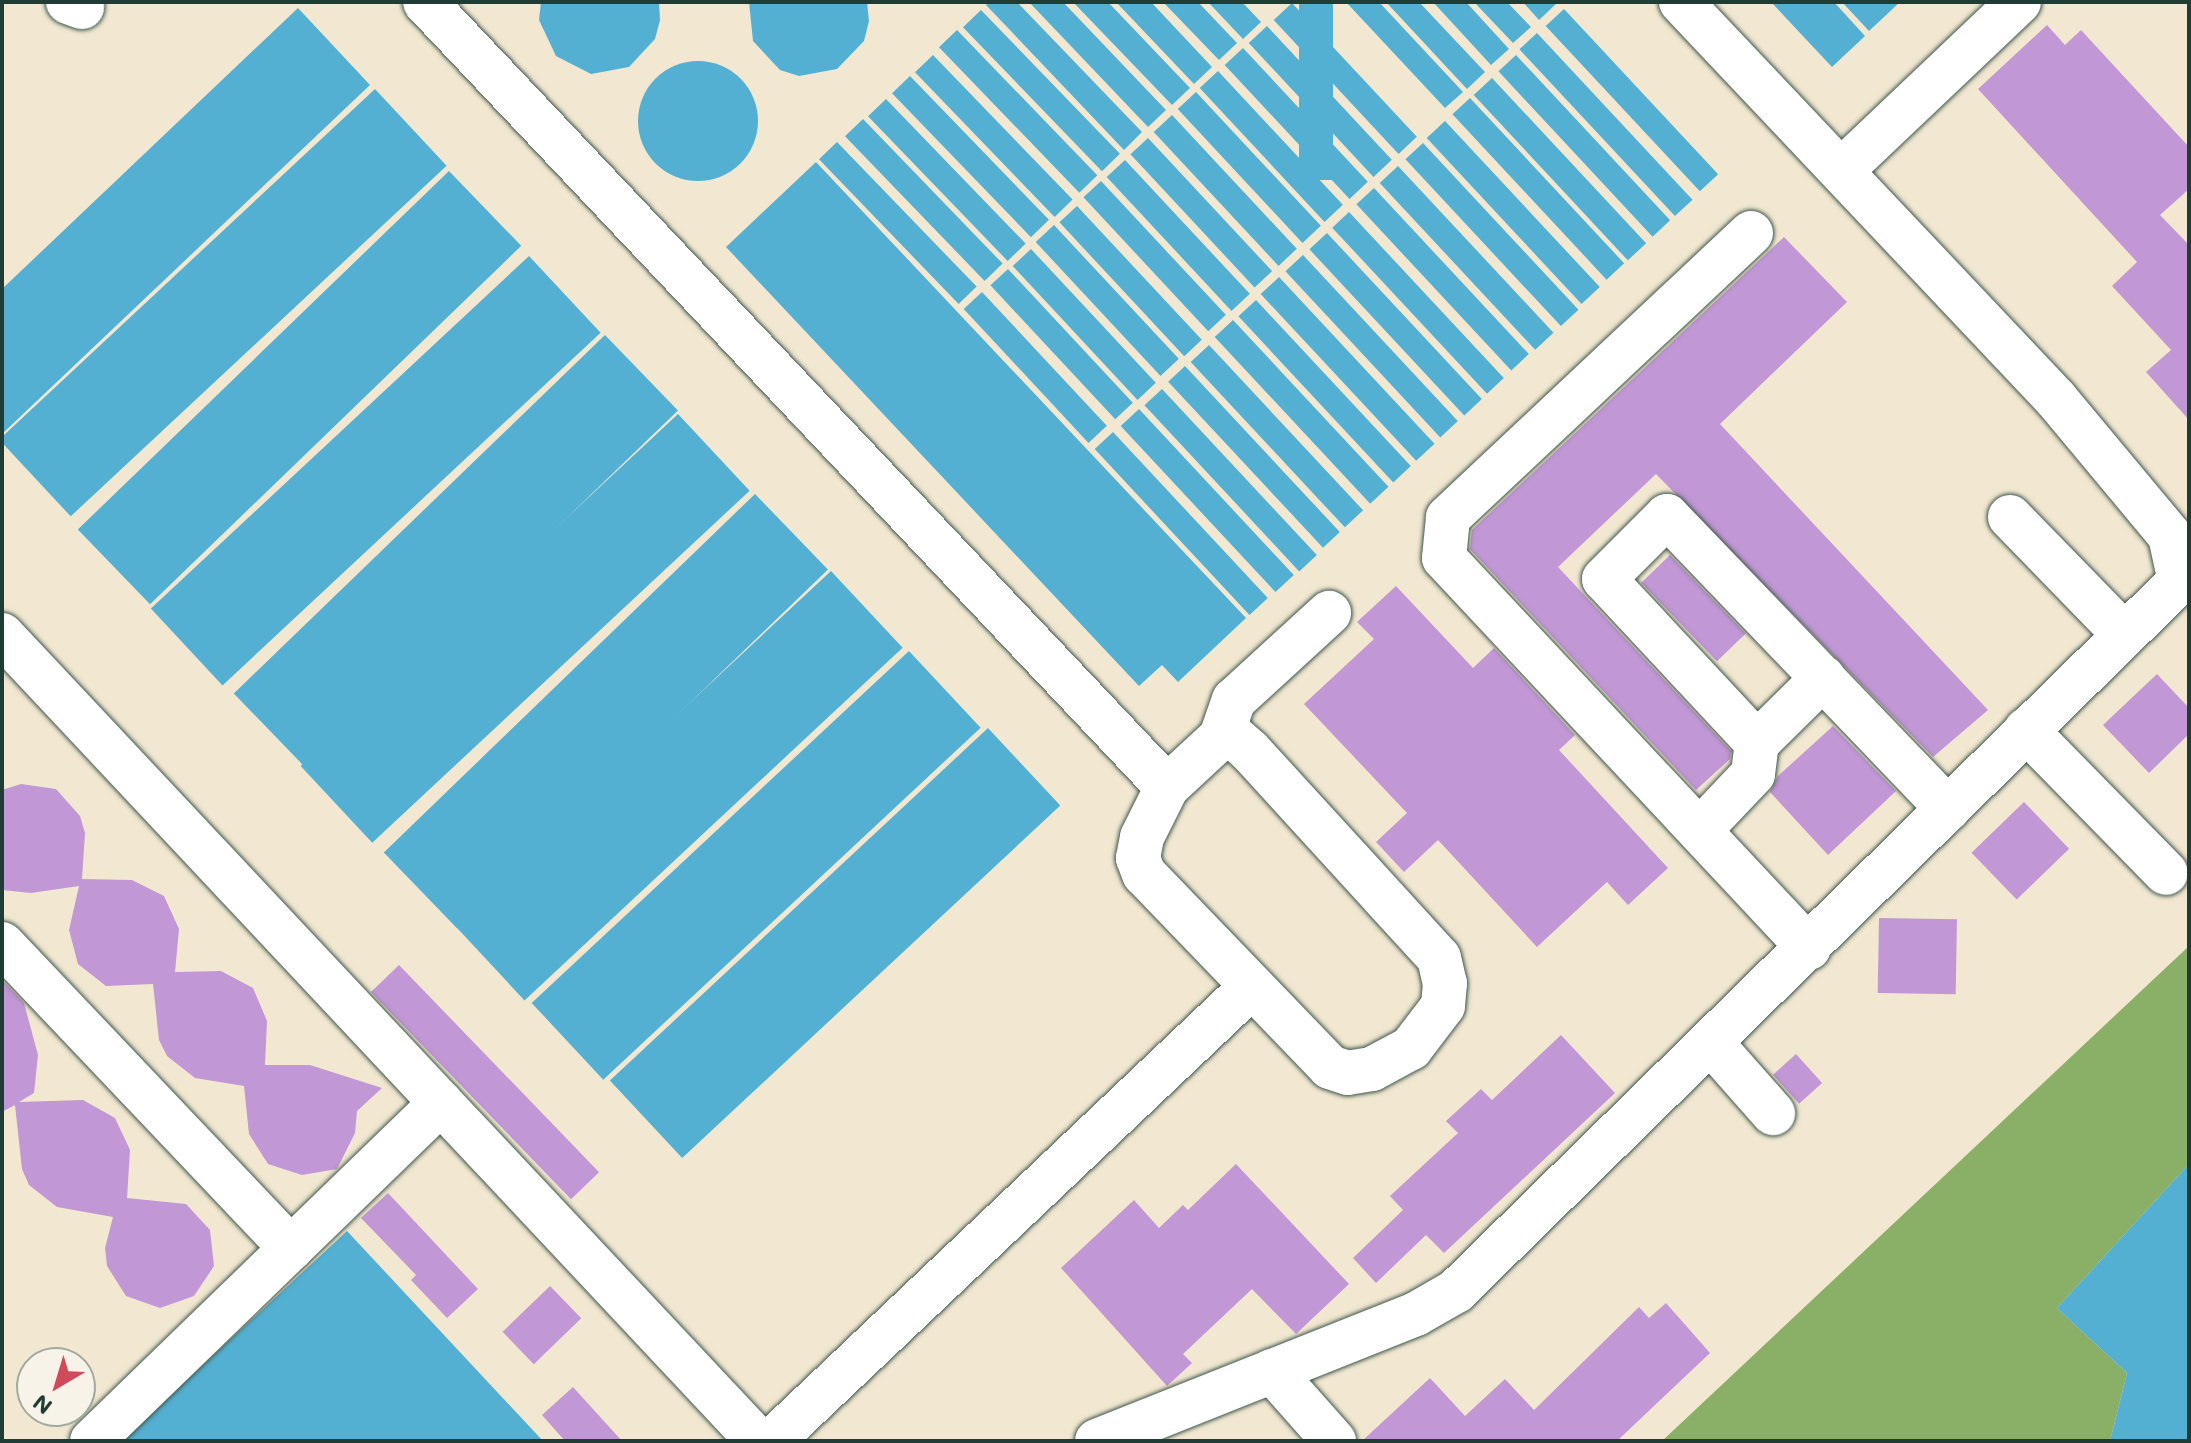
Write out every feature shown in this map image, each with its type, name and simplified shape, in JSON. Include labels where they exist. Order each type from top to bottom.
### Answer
[{"type":"lane","points":[[425,2],[1167,787]]},
{"type":"lane","points":[[1097,1441],[1416,1314],[1456,1291],[1713,1045],[2184,574],[2170,536],[2141,497],[1842,170],[1681,2]]},
{"type":"lane","points":[[1842,170],[2019,2]]},
{"type":"lane","points":[[1751,233],[1448,518],[1444,558],[1809,948]]},
{"type":"lane","points":[[1757,743],[1604,579],[1667,516],[1948,809]]},
{"type":"lane","points":[[2010,517],[2123,633]]},
{"type":"lane","points":[[1221,737],[1234,737],[1250,751],[1425,937],[1439,958],[1445,983],[1443,1006],[1411,1048],[1372,1069],[1348,1073],[1330,1067],[1250,988],[1144,874],[1138,858],[1142,837],[1167,787],[1221,737],[1234,700],[1329,613]]},
{"type":"lane","points":[[2,635],[758,1441]]},
{"type":"lane","points":[[1700,830],[1753,774],[1757,743],[1823,678]]},
{"type":"lane","points":[[2026,730],[2166,873]]},
{"type":"lane","points":[[2,944],[291,1249]]},
{"type":"lane","points":[[772,1441],[1250,988]]},
{"type":"lane","points":[[1713,1045],[1773,1113]]},
{"type":"lane","points":[[92,1441],[441,1103]]},
{"type":"lane","points":[[1272,1371],[1334,1441]]},
{"type":"green space","points":[[2189,946],[2189,1164],[2057,1308],[2127,1373],[2110,1441],[1662,1441]]},
{"type":"water","points":[[541,2],[659,2],[660,20],[655,39],[629,67],[591,74],[556,56],[539,20]]},
{"type":"water","points":[[749,2],[867,2],[869,21],[864,41],[837,69],[799,76],[780,70],[753,41]]},
{"type":"water","points":[[989,2],[1017,2],[1142,132],[1124,150],[986,5]]},
{"type":"water","points":[[1029,2],[1063,2],[1166,110],[1148,127]]},
{"type":"water","points":[[1073,2],[1108,2],[1190,88],[1172,105]]},
{"type":"water","points":[[1116,2],[1151,2],[1212,67],[1194,84]]},
{"type":"water","points":[[1163,2],[1198,2],[1237,43],[1219,60]]},
{"type":"water","points":[[1208,2],[1242,2],[1261,22],[1243,39]]},
{"type":"water","points":[[1299,2],[1333,2],[1333,180],[1299,180]]},
{"type":"water","points":[[1346,2],[1379,2],[1463,92],[1445,108]]},
{"type":"water","points":[[1386,2],[1419,2],[1485,72],[1467,89]]},
{"type":"water","points":[[1433,2],[1466,2],[1509,49],[1491,65]]},
{"type":"water","points":[[1474,2],[1507,2],[1531,27],[1513,43]]},
{"type":"water","points":[[1523,2],[1556,2],[1557,3],[1539,20]]},
{"type":"water","points":[[1771,2],[1834,2],[1865,36],[1832,67]]},
{"type":"water","points":[[1842,2],[1900,2],[1869,31]]},
{"type":"water","points":[[1292,3],[1417,137],[1399,154],[1274,20]]},
{"type":"water","points":[[298,8],[370,85],[2,434],[2,289]]},
{"type":"water","points":[[1564,9],[1718,174],[1700,191],[1546,26]]},
{"type":"water","points":[[981,10],[1120,154],[1102,171],[963,27]]},
{"type":"water","points":[[1267,26],[1392,160],[1374,177],[1249,43]]},
{"type":"water","points":[[957,30],[1097,175],[1079,193],[939,47]]},
{"type":"water","points":[[1537,33],[1692,200],[1675,216],[1519,49]]},
{"type":"water","points":[[1243,48],[1368,182],[1350,199],[1225,65]]},
{"type":"water","points":[[933,55],[1073,200],[1055,217],[915,72]]},
{"type":"water","points":[[1516,55],[1670,220],[1653,237],[1498,71]]},
{"type":"water","points":[[698,61],[721,65],[741,78],[754,98],[758,121],[754,144],[741,164],[721,177],[698,181],[675,177],[655,164],[642,144],[638,121],[642,98],[655,78],[675,65]]},
{"type":"water","points":[[1218,71],[1343,205],[1325,222],[1200,88]]},
{"type":"water","points":[[910,76],[1049,220],[1031,237],[892,93]]},
{"type":"water","points":[[1492,78],[1646,243],[1628,260],[1474,95]]},
{"type":"water","points":[[375,89],[447,166],[71,516],[2,443],[2,437]]},
{"type":"water","points":[[1196,92],[1321,226],[1303,243],[1178,109]]},
{"type":"water","points":[[1470,98],[1624,263],[1607,280],[1452,114]]},
{"type":"water","points":[[886,99],[1026,244],[1008,261],[868,116]]},
{"type":"water","points":[[1172,115],[1297,249],[1279,266],[1154,132]]},
{"type":"water","points":[[863,119],[1003,264],[985,281],[845,136]]},
{"type":"water","points":[[1445,121],[1600,287],[1582,304],[1427,138]]},
{"type":"water","points":[[1148,138],[1272,271],[1255,287],[1130,154]]},
{"type":"water","points":[[837,142],[977,287],[959,304],[819,159]]},
{"type":"water","points":[[1423,143],[1578,310],[1561,326],[1405,159]]},
{"type":"water","points":[[1125,160],[1250,294],[1232,311],[1107,177]]},
{"type":"water","points":[[816,162],[1246,618],[1178,682],[1162,665],[1139,686],[726,247]]},
{"type":"water","points":[[1398,166],[1553,333],[1535,350],[1380,183]]},
{"type":"water","points":[[449,171],[521,246],[150,604],[78,529]]},
{"type":"water","points":[[1101,181],[1226,315],[1208,331],[1083,197]]},
{"type":"water","points":[[1374,188],[1529,354],[1511,370],[1356,204]]},
{"type":"water","points":[[1077,206],[1202,340],[1184,356],[1059,222]]},
{"type":"water","points":[[1349,212],[1504,378],[1487,394],[1332,228]]},
{"type":"water","points":[[1054,225],[1179,359],[1161,376],[1036,242]]},
{"type":"water","points":[[1327,233],[1482,399],[1464,415],[1309,249]]},
{"type":"water","points":[[1031,249],[1156,383],[1138,400],[1013,266]]},
{"type":"water","points":[[1303,255],[1458,421],[1440,437],[1285,271]]},
{"type":"water","points":[[529,256],[601,333],[222,685],[151,609]]},
{"type":"water","points":[[1008,269],[1133,403],[1115,419],[990,285]]},
{"type":"water","points":[[1279,277],[1434,444],[1416,461],[1261,294]]},
{"type":"water","points":[[982,292],[1107,426],[1089,443],[964,309]]},
{"type":"water","points":[[1256,300],[1411,466],[1393,482],[1238,316]]},
{"type":"water","points":[[1233,320],[1388,487],[1370,504],[1215,337]]},
{"type":"water","points":[[605,335],[678,411],[307,769],[234,693]]},
{"type":"water","points":[[1209,345],[1363,510],[1345,527],[1191,362]]},
{"type":"water","points":[[1185,366],[1340,532],[1323,548],[1168,382]]},
{"type":"water","points":[[1162,389],[1317,555],[1299,571],[1144,405]]},
{"type":"water","points":[[1139,409],[1294,575],[1276,592],[1121,426]]},
{"type":"water","points":[[678,414],[750,491],[372,843],[301,766]]},
{"type":"water","points":[[1113,432],[1268,598],[1250,615],[1095,449]]},
{"type":"water","points":[[755,494],[828,570],[457,928],[384,852]]},
{"type":"water","points":[[831,571],[903,648],[524,1000],[453,924]]},
{"type":"water","points":[[909,651],[981,728],[603,1080],[532,1003]]},
{"type":"water","points":[[988,728],[1060,806],[682,1158],[610,1081]]},
{"type":"water","points":[[2189,1164],[2189,1441],[2110,1441],[2127,1373],[2057,1308]]},
{"type":"water","points":[[347,1231],[543,1441],[121,1441]]},
{"type":"building","points":[[2047,25],[2065,45],[2081,30],[2189,147],[2189,189],[2160,215],[2189,245],[2189,420],[2146,372],[2171,350],[2112,286],[2137,262],[1978,89]]},
{"type":"building","points":[[1784,237],[1847,302],[1720,424],[1988,710],[1933,757],[1656,474],[1558,567],[1731,751],[1730,759],[1696,790],[1470,549],[1472,530]]},
{"type":"building","points":[[1670,555],[1746,633],[1717,661],[1641,583]]},
{"type":"building","points":[[1396,586],[1473,668],[1494,648],[1575,735],[1559,750],[1668,868],[1628,905],[1607,882],[1537,947],[1438,840],[1404,872],[1376,842],[1407,813],[1304,704],[1374,639],[1357,622]]},
{"type":"building","points":[[2157,674],[2189,708],[2189,734],[2149,773],[2103,725]]},
{"type":"building","points":[[1833,726],[1896,791],[1828,855],[1770,792],[1778,776]]},
{"type":"building","points":[[21,784],[56,789],[80,816],[85,833],[82,879],[132,880],[164,896],[179,929],[175,972],[221,971],[253,988],[267,1021],[265,1065],[310,1065],[382,1088],[357,1111],[355,1133],[337,1169],[302,1175],[268,1164],[249,1134],[244,1086],[195,1078],[167,1056],[159,1040],[153,984],[106,986],[78,964],[69,930],[79,886],[31,893],[2,890],[2,790]]},
{"type":"building","points":[[2024,802],[2069,849],[2017,899],[1971,853]]},
{"type":"building","points":[[1879,918],[1957,919],[1956,994],[1878,993]]},
{"type":"building","points":[[399,965],[599,1172],[571,1199],[371,992]]},
{"type":"building","points":[[2,980],[24,1003],[38,1055],[34,1093],[19,1102],[83,1100],[115,1118],[130,1150],[127,1198],[186,1204],[210,1230],[214,1266],[194,1296],[160,1308],[126,1296],[107,1266],[105,1248],[113,1217],[57,1207],[29,1185],[22,1169],[15,1105],[2,1112]]},
{"type":"building","points":[[1561,1035],[1615,1093],[1444,1253],[1426,1235],[1376,1283],[1353,1258],[1403,1210],[1390,1196],[1458,1133],[1446,1121],[1481,1089],[1492,1100]]},
{"type":"building","points":[[1796,1054],[1822,1083],[1799,1104],[1773,1075]]},
{"type":"building","points":[[1236,1164],[1349,1284],[1296,1334],[1252,1289],[1183,1354],[1192,1363],[1167,1386],[1061,1268],[1134,1200],[1159,1228],[1183,1205],[1188,1210]]},
{"type":"building","points":[[388,1193],[478,1289],[447,1318],[411,1280],[416,1275],[361,1218]]},
{"type":"building","points":[[550,1286],[581,1318],[534,1364],[503,1332]]},
{"type":"building","points":[[1666,1303],[1710,1353],[1617,1441],[1362,1441],[1430,1378],[1465,1416],[1505,1379],[1534,1410],[1639,1307],[1649,1318]]},
{"type":"building","points":[[573,1387],[622,1441],[565,1441],[542,1415]]}]
